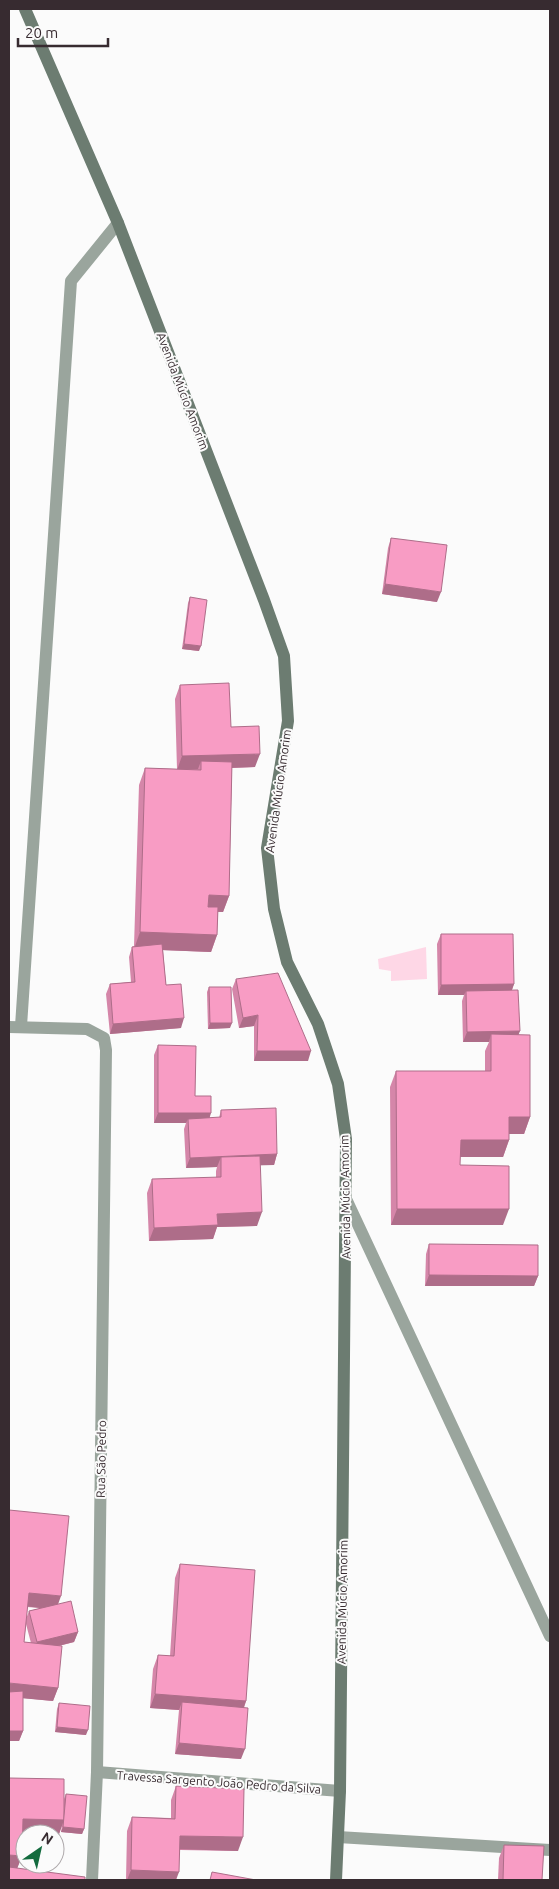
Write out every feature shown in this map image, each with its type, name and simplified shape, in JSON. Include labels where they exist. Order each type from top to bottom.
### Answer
[{"type":"street","name":"Avenida Múcio Amorim","points":[[25,9],[118,223],[261,591],[284,656],[288,721],[267,848],[274,909],[287,962],[318,1024],[338,1084],[346,1139],[347,1201],[340,1791],[336,1880]]},
{"type":"street","points":[[15,1026],[71,281],[118,223]]},
{"type":"street","name":"Rua São Pedro","points":[[15,1026],[87,1029],[104,1038],[106,1050],[97,1772],[92,1880]]},
{"type":"street","points":[[347,1201],[550,1636]]},
{"type":"street","name":"Travessa Sargento João Pedro da Silva","points":[[97,1772],[340,1791]]},
{"type":"street","points":[[338,1837],[550,1850]]},
{"type":"shaded area","points":[[426,947],[427,979],[391,981],[391,971],[379,969],[378,959]]},
{"type":"building","points":[[391,538],[447,545],[441,592],[385,584]]},
{"type":"building","points":[[190,597],[207,600],[201,646],[184,644]]},
{"type":"building","points":[[229,683],[231,727],[259,726],[260,754],[182,756],[180,685]]},
{"type":"building","points":[[201,761],[232,762],[229,896],[209,895],[208,907],[218,907],[217,935],[140,932],[145,768],[201,770]]},
{"type":"building","points":[[441,934],[513,934],[514,984],[441,985]]},
{"type":"building","points":[[162,944],[166,985],[181,984],[184,1018],[113,1024],[110,984],[135,982],[132,947]]},
{"type":"building","points":[[278,973],[311,1051],[257,1051],[258,1015],[243,1018],[236,979]]},
{"type":"building","points":[[209,987],[231,987],[232,1023],[210,1023]]},
{"type":"building","points":[[518,990],[520,1031],[467,1032],[466,991]]},
{"type":"building","points":[[491,1034],[530,1035],[530,1117],[509,1117],[509,1140],[461,1140],[460,1165],[509,1166],[509,1209],[397,1209],[396,1071],[491,1071]]},
{"type":"building","points":[[158,1045],[196,1046],[195,1096],[211,1096],[211,1113],[158,1113]]},
{"type":"building","points":[[276,1108],[277,1154],[190,1158],[188,1119],[221,1117],[221,1110]]},
{"type":"building","points":[[260,1156],[262,1212],[217,1214],[218,1225],[154,1228],[152,1179],[221,1177],[221,1157]]},
{"type":"building","points":[[429,1244],[538,1245],[538,1276],[429,1275]]},
{"type":"building","points":[[9,1510],[69,1516],[61,1596],[29,1593],[24,1642],[62,1646],[58,1688],[9,1683]]},
{"type":"building","points":[[180,1564],[255,1570],[246,1701],[155,1694],[158,1655],[174,1656]]},
{"type":"building","points":[[71,1601],[78,1632],[37,1642],[29,1611]]},
{"type":"building","points":[[23,1691],[23,1731],[9,1731],[9,1692]]},
{"type":"building","points":[[182,1702],[248,1708],[245,1749],[179,1743]]},
{"type":"building","points":[[59,1703],[90,1706],[88,1730],[57,1727]]},
{"type":"building","points":[[9,1778],[64,1779],[64,1820],[23,1819],[23,1824],[15,1824],[15,1855],[9,1855]]},
{"type":"building","points":[[176,1786],[244,1789],[243,1837],[180,1836],[179,1872],[131,1870],[132,1817],[175,1819]]},
{"type":"building","points":[[66,1794],[87,1796],[84,1829],[65,1827],[65,1824],[63,1824]]},
{"type":"building","points":[[504,1845],[544,1846],[542,1880],[503,1880]]},
{"type":"building","points":[[9,1867],[15,1868],[15,1874],[62,1874],[85,1877],[85,1880],[9,1880]]},
{"type":"building","points":[[212,1872],[256,1880],[210,1880]]}]
